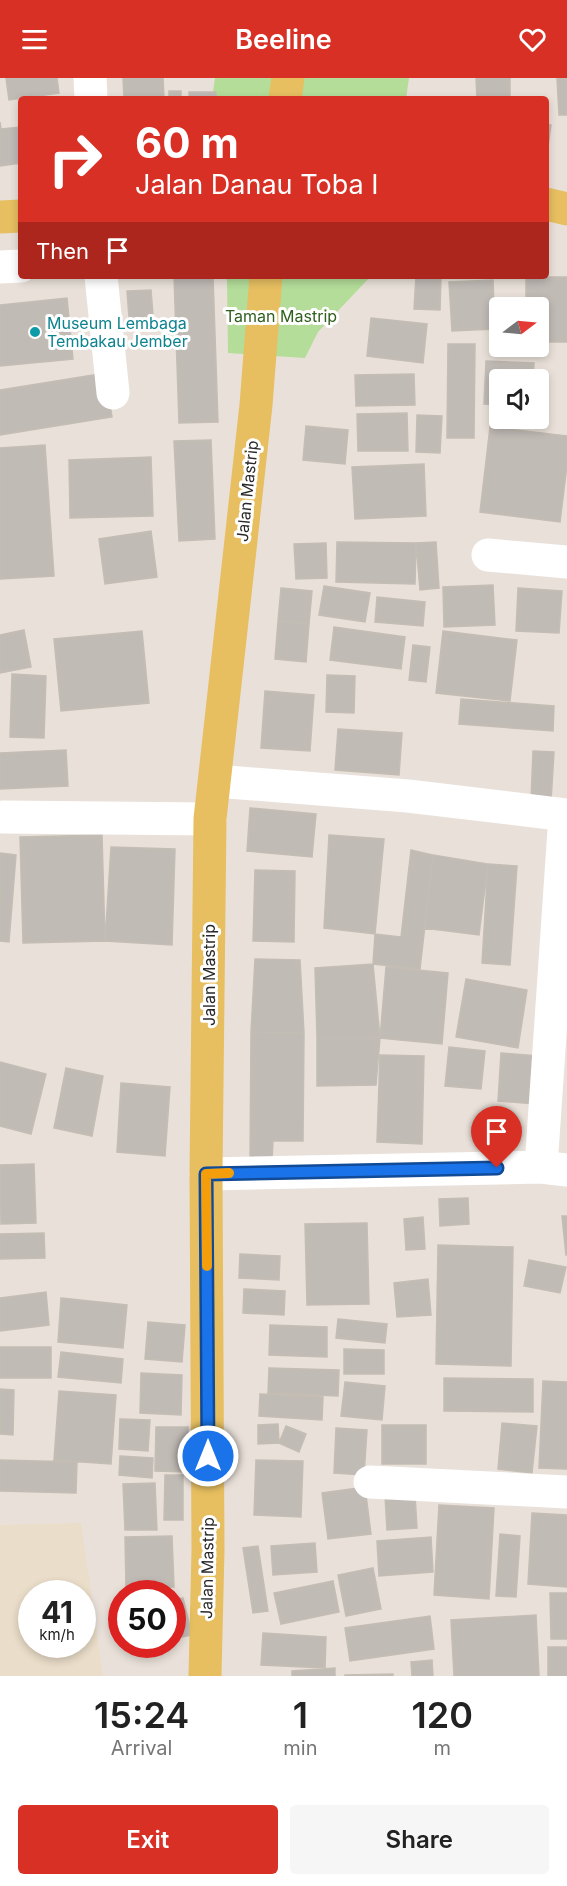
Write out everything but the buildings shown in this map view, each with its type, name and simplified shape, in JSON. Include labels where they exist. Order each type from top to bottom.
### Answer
[{"type":"main road","points":[[285,96],[288,78]]},
{"type":"main road","points":[[549,205],[567,209]]},
{"type":"main road","points":[[0,217],[18,216]]},
{"type":"main road","name":"Jalan Mastrip","points":[[205,1676],[208,1550],[206,1174],[210,819],[256,405],[266,279]]},
{"type":"street","points":[[90,78],[91,96]]},
{"type":"street","points":[[0,267],[18,266]]},
{"type":"street","points":[[102,279],[113,393]]},
{"type":"street","points":[[488,555],[567,562]]},
{"type":"street","points":[[206,1174],[554,1168],[566,815],[408,796],[215,781]]},
{"type":"street","points":[[3,817],[210,819]]},
{"type":"street","points":[[370,1482],[567,1492]]},
{"type":"shaded area","points":[[81,1523],[89,1580],[18,1580],[18,1658],[96,1658],[96,1627],[103,1676],[0,1676],[0,1525]]},
{"type":"green space","points":[[215,78],[409,78],[406,96],[212,96]]},
{"type":"green space","name":"Taman Mastrip","points":[[368,279],[318,332],[305,358],[228,353],[227,280]]},
{"type":"slow traffic","points":[[207,1266],[206,1174],[229,1173]]},
{"type":"place","name":"Museum Lembaga Tembakau Jember","points":[[35,332]]},
{"type":"route","points":[[208,1456],[206,1174],[497,1168]]}]
